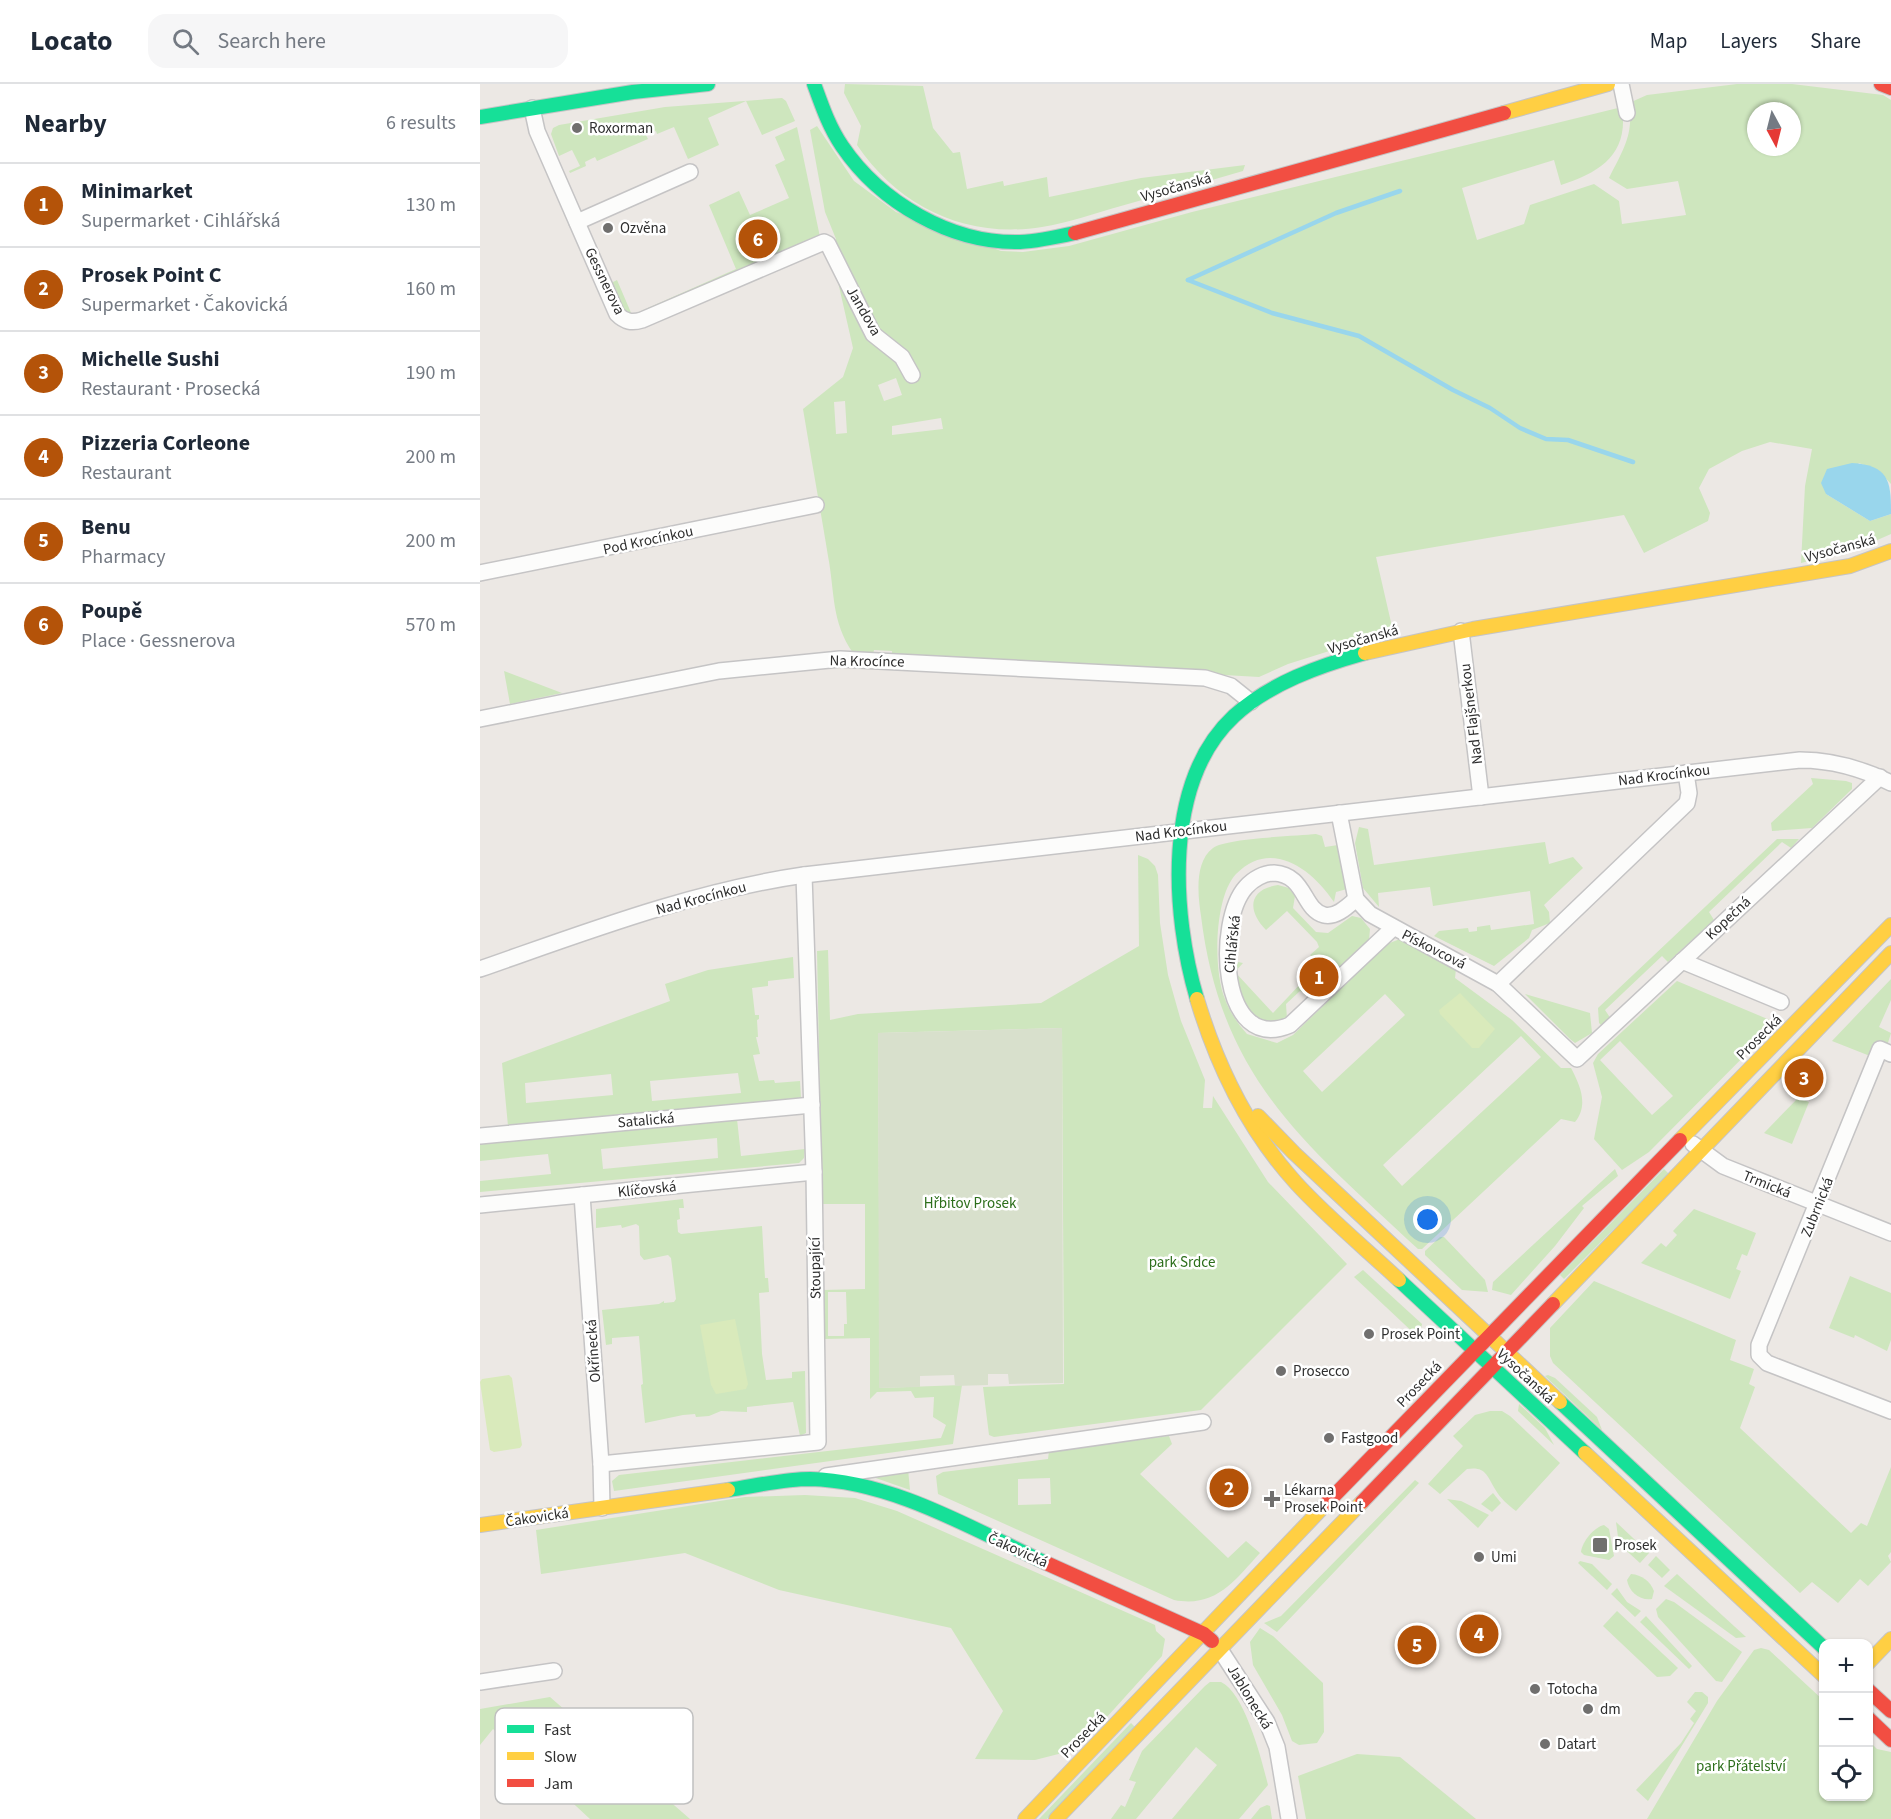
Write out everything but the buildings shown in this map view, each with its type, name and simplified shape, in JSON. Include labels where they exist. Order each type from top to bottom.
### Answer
[{"type":"main road","points":[[480,117],[633,92],[708,84]]},
{"type":"main road","name":"Vysočanská","points":[[814,84],[836,137],[855,164],[883,193],[918,216],[939,226],[966,235],[1015,242],[1076,233],[1608,84]]},
{"type":"main road","points":[[1881,84],[1891,88]]},
{"type":"main road","name":"Vysočanská","points":[[1819,1671],[1491,1367],[1284,1170],[1254,1127],[1230,1081],[1200,1012],[1185,952],[1178,875],[1181,831],[1197,772],[1220,732],[1251,702],[1316,670],[1357,656],[1461,632],[1850,566],[1891,551]]},
{"type":"main road","name":"Prosecká","points":[[1025,1819],[1473,1350],[1891,925]]},
{"type":"main road","points":[[1056,1819],[1891,953]]},
{"type":"main road","name":"Vysočanská","points":[[1230,1081],[1270,1129],[1294,1153],[1819,1643]]},
{"type":"main road","name":"Čakovická","points":[[480,1525],[808,1479],[839,1481],[901,1497],[1204,1634],[1219,1648]]},
{"type":"main road","points":[[1873,1659],[1891,1639]]},
{"type":"main road","points":[[1872,1693],[1891,1711]]},
{"type":"main road","points":[[1873,1722],[1891,1740]]},
{"type":"street","points":[[1621,84],[1627,113]]},
{"type":"street","name":"Gessnerova","points":[[532,108],[537,131],[617,314],[628,322],[642,320],[824,242]]},
{"type":"street","points":[[577,222],[690,171]]},
{"type":"street","name":"Jandova","points":[[824,242],[828,244],[873,334],[902,357],[912,375]]},
{"type":"street","name":"Pod Krocínkou","points":[[480,573],[816,505]]},
{"type":"street","name":"Nad Flajšnerkou","points":[[1461,632],[1481,797]]},
{"type":"street","name":"Na Krocínce","points":[[480,719],[719,671],[840,659],[1206,678],[1231,686],[1251,702]]},
{"type":"street","name":"Nad Krocínkou","points":[[480,969],[675,903],[742,886],[804,875],[1808,760],[1855,766],[1885,780]]},
{"type":"street","points":[[1498,984],[1687,802],[1689,793],[1686,773]]},
{"type":"street","name":"Kopečná","points":[[1576,1059],[1885,780]]},
{"type":"street","points":[[1339,813],[1356,899]]},
{"type":"street","name":"Cihlářská","points":[[1356,899],[1332,915],[1323,915],[1314,908],[1297,882],[1285,874],[1270,873],[1258,877],[1246,886],[1238,899],[1231,927],[1227,973],[1230,988],[1246,1019],[1266,1030],[1278,1030],[1290,1025],[1393,928]]},
{"type":"street","name":"Stoupající","points":[[601,1464],[818,1442],[814,1172],[804,875]]},
{"type":"street","name":"Pískovcová","points":[[1356,899],[1370,914],[1393,928],[1498,984],[1576,1059]]},
{"type":"street","points":[[1682,962],[1781,1002]]},
{"type":"street","name":"Zubrnická","points":[[1885,1052],[1759,1344],[1759,1355],[1767,1363],[1891,1412]]},
{"type":"street","name":"Satalická","points":[[480,1136],[812,1106]]},
{"type":"street","name":"Trmická","points":[[1685,1135],[1699,1150],[1723,1166],[1891,1233]]},
{"type":"street","name":"Klíčovská","points":[[480,1205],[814,1172]]},
{"type":"street","name":"Okřínecká","points":[[582,1195],[601,1464],[602,1508]]},
{"type":"street","name":"Čakovická","points":[[808,1479],[918,1461],[1203,1422]]},
{"type":"street","name":"Jablonecká","points":[[1219,1648],[1267,1722],[1277,1747],[1289,1819]]},
{"type":"street","points":[[480,1682],[554,1671]]},
{"type":"green space","points":[[845,84],[923,86],[933,128],[953,153],[960,152],[967,189],[1003,181],[1004,186],[1047,177],[1049,197],[1141,178],[1245,165],[1243,171],[1062,223],[1014,229],[987,228],[961,223],[937,214],[914,201],[893,186],[874,167],[857,145],[861,126],[844,93]]},
{"type":"green space","points":[[1737,84],[1792,84],[1883,95],[1891,100],[1891,484],[1879,471],[1859,463],[1826,494],[1870,521],[1891,514],[1891,534],[1857,549],[1801,563],[1805,486],[1812,449],[1770,442],[1742,451],[1709,469],[1699,488],[1710,513],[1708,521],[1644,553],[1624,515],[1376,557],[1393,631],[1288,664],[1259,677],[892,656],[892,651],[874,650],[873,654],[853,653],[837,618],[803,409],[843,377],[853,348],[831,251],[836,239],[825,212],[810,130],[817,126],[854,181],[896,212],[1001,251],[1023,252],[1069,246],[1192,212],[1622,107],[1621,137],[1616,149],[1609,159],[1588,174],[1561,185],[1554,160],[1462,188],[1477,240],[1524,224],[1530,205],[1594,184],[1619,201],[1622,224],[1686,215],[1678,181],[1627,189],[1609,178],[1629,133],[1629,103],[1647,95]],"holes":[[[896,378],[902,395],[884,401],[878,385]],[[845,401],[847,433],[836,434],[834,402]],[[941,418],[943,429],[892,435],[892,426]]]},
{"type":"green space","points":[[782,98],[786,101],[795,121],[762,135],[746,101],[708,118],[719,145],[688,159],[674,127],[657,134],[656,131],[646,135],[648,139],[597,161],[595,157],[585,162],[586,166],[570,173],[569,171],[580,166],[572,150],[559,156],[551,134],[553,128],[559,125],[665,107]]},
{"type":"green space","points":[[797,127],[820,237],[642,317],[625,314],[611,283],[617,280],[632,315],[736,269],[709,205],[739,191],[750,215],[789,198],[775,165],[785,160],[775,137]]},
{"type":"green space","points":[[504,671],[562,693],[510,704]]},
{"type":"green space","points":[[1811,778],[1846,781],[1852,783],[1852,789],[1812,828],[1772,831],[1771,823],[1813,784]]},
{"type":"green space","points":[[1359,827],[1368,829],[1374,865],[1545,842],[1549,864],[1573,857],[1583,868],[1544,905],[1549,912],[1550,923],[1532,930],[1529,938],[1494,966],[1434,936],[1439,931],[1468,928],[1469,932],[1477,931],[1477,927],[1490,925],[1491,930],[1534,924],[1530,891],[1433,906],[1430,887],[1378,893],[1379,907],[1363,888],[1355,843]]},
{"type":"green space","points":[[1316,834],[1322,836],[1325,847],[1338,845],[1347,889],[1336,892],[1334,902],[1303,869],[1277,858],[1263,859],[1249,864],[1236,874],[1223,899],[1217,953],[1221,987],[1231,1013],[1247,1034],[1277,1043],[1293,1035],[1387,944],[1400,939],[1456,969],[1455,978],[1512,1020],[1561,1068],[1571,1068],[1582,1095],[1582,1109],[1575,1122],[1561,1119],[1422,1249],[1418,1249],[1340,1176],[1305,1141],[1275,1105],[1249,1066],[1228,1022],[1211,973],[1198,889],[1200,870],[1207,854],[1213,848],[1232,842]],"holes":[[[1385,994],[1405,1015],[1322,1092],[1303,1071]],[[1521,1036],[1541,1057],[1402,1186],[1383,1165]]]},
{"type":"green space","points":[[1777,839],[1799,839],[1791,848],[1782,842],[1709,912],[1714,920],[1668,962],[1662,956],[1605,1010],[1611,1019],[1602,1026],[1599,1023],[1598,1008]]},
{"type":"green space","name":"park Srdce","points":[[1138,855],[1148,859],[1155,866],[1158,875],[1160,923],[1168,975],[1181,1021],[1205,1080],[1203,1108],[1212,1108],[1213,1096],[1268,1182],[1347,1264],[1201,1410],[994,1437],[989,1435],[983,1387],[1064,1384],[1062,1028],[878,1033],[880,1388],[962,1385],[953,1444],[614,1491],[612,1481],[619,1475],[941,1438],[946,1425],[933,1417],[934,1397],[915,1398],[911,1391],[877,1392],[870,1399],[870,1338],[823,1339],[822,1290],[865,1289],[865,1204],[822,1204],[817,951],[828,950],[830,1020],[858,1014],[1041,1003],[1139,946]],"holes":[[[828,1292],[846,1292],[847,1324],[844,1324],[844,1336],[828,1336]]]},
{"type":"green space","points":[[1278,885],[1289,888],[1295,896],[1293,908],[1316,932],[1328,933],[1352,916],[1361,918],[1370,929],[1369,940],[1327,981],[1325,979],[1329,975],[1310,955],[1319,947],[1317,942],[1287,911],[1266,930],[1256,916],[1254,902],[1256,896],[1268,887]]},
{"type":"green space","points":[[793,957],[794,978],[768,981],[768,986],[752,988],[755,1015],[759,1015],[758,1037],[756,1037],[760,1054],[753,1055],[759,1081],[774,1080],[775,1083],[800,1081],[801,1098],[508,1126],[502,1063],[670,1001],[665,984],[708,970]],"holes":[[[738,1073],[741,1093],[652,1101],[650,1081]],[[611,1074],[613,1095],[526,1103],[525,1083]]]},
{"type":"green space","points":[[1238,962],[1243,963],[1236,971]]},
{"type":"green space","points":[[1236,973],[1273,1013],[1304,980],[1313,990],[1321,983],[1322,985],[1312,995],[1300,991],[1286,1004],[1287,1019],[1269,1022],[1253,1014],[1243,1001]]},
{"type":"green space","points":[[1891,979],[1891,1000],[1879,1027],[1891,1033],[1887,1046],[1875,1043],[1870,1056],[1832,1041]]},
{"type":"green space","points":[[1677,981],[1777,1023],[1649,1152],[1622,1170],[1594,1139],[1602,1097],[1593,1063],[1598,1054]],"holes":[[[1620,1041],[1673,1096],[1652,1115],[1600,1060]]]},
{"type":"green space","points":[[1460,993],[1495,1029],[1479,1048],[1472,1048],[1440,1014],[1439,1010]]},
{"type":"green space","points":[[1525,994],[1590,1013],[1592,1033],[1575,1043]]},
{"type":"green space","name":"Hřbitov Prosek","points":[[1062,1028],[1063,1383],[1009,1384],[1008,1374],[988,1374],[988,1385],[955,1386],[954,1375],[920,1376],[920,1387],[879,1388],[878,1033]]},
{"type":"green space","points":[[1798,1098],[1809,1102],[1792,1144],[1764,1133]]},
{"type":"green space","points":[[737,1119],[741,1156],[805,1149],[804,1158],[799,1163],[480,1192],[480,1181],[551,1174],[548,1154],[480,1161],[480,1144]],"holes":[[[717,1138],[718,1158],[603,1169],[601,1149]]]},
{"type":"green space","points":[[1615,1169],[1618,1176],[1582,1206],[1584,1208],[1555,1246],[1511,1295],[1492,1290],[1493,1282]]},
{"type":"green space","points":[[1664,1169],[1669,1174],[1564,1279],[1560,1275]]},
{"type":"green space","points":[[683,1199],[684,1208],[679,1208],[680,1219],[677,1220],[678,1232],[681,1234],[762,1226],[765,1278],[768,1278],[769,1292],[759,1293],[762,1354],[766,1380],[792,1378],[792,1372],[805,1371],[806,1433],[800,1436],[793,1402],[747,1407],[747,1412],[721,1411],[709,1416],[696,1417],[695,1414],[683,1415],[645,1423],[639,1336],[612,1338],[612,1344],[606,1345],[602,1310],[659,1304],[664,1301],[664,1303],[674,1302],[676,1299],[671,1258],[668,1255],[644,1260],[640,1255],[639,1226],[636,1224],[622,1228],[621,1225],[596,1228],[596,1209]]},
{"type":"green space","points":[[1694,1209],[1756,1233],[1747,1256],[1742,1254],[1736,1269],[1741,1271],[1730,1299],[1641,1263],[1661,1243],[1666,1247],[1677,1235],[1673,1231]]},
{"type":"green space","points":[[1440,1237],[1444,1237],[1485,1280],[1488,1292],[1462,1290],[1425,1255],[1425,1251]]},
{"type":"green space","points":[[1363,1270],[1422,1324],[1419,1338],[1354,1277]]},
{"type":"green space","points":[[1850,1276],[1891,1293],[1891,1340],[1887,1351],[1855,1335],[1854,1338],[1829,1328]]},
{"type":"green space","points":[[1594,1281],[1736,1340],[1730,1360],[1754,1369],[1749,1384],[1755,1387],[1740,1428],[1851,1533],[1861,1523],[1867,1526],[1891,1467],[1891,1552],[1888,1556],[1891,1562],[1868,1586],[1860,1579],[1838,1603],[1812,1582],[1800,1593],[1553,1363],[1550,1356],[1550,1328]]},
{"type":"green space","points":[[735,1319],[748,1384],[746,1389],[716,1394],[711,1385],[700,1325]]},
{"type":"green space","points":[[509,1375],[512,1378],[522,1445],[520,1448],[494,1452],[490,1450],[480,1382],[482,1379]]},
{"type":"green space","points":[[1545,1376],[1555,1378],[1597,1417],[1602,1430]]},
{"type":"green space","points":[[1519,1404],[1545,1428],[1554,1445],[1518,1411]]},
{"type":"green space","points":[[1502,1411],[1510,1416],[1560,1463],[1516,1511],[1499,1495],[1482,1470],[1467,1469],[1440,1494],[1428,1484],[1463,1446],[1453,1436],[1475,1415]]},
{"type":"green space","points":[[1169,1436],[1172,1444],[1140,1474],[1228,1558],[1246,1541],[1260,1553],[1232,1582],[1213,1596],[1202,1600],[1174,1600],[938,1494],[936,1476],[943,1472],[1048,1459],[1049,1451]],"holes":[[[1050,1478],[1051,1504],[1018,1505],[1018,1479]]]},
{"type":"green space","points":[[908,1469],[910,1490],[870,1476]]},
{"type":"green space","points":[[1415,1480],[1419,1483],[1277,1632],[1264,1623],[1281,1616]]},
{"type":"green space","points":[[1493,1493],[1501,1503],[1492,1512],[1481,1504]]},
{"type":"green space","points":[[805,1495],[855,1498],[897,1511],[1155,1625],[1156,1631],[1165,1639],[1162,1656],[1078,1749],[1035,1760],[975,1759],[1003,1711],[951,1628],[779,1590],[685,1553],[541,1574],[536,1530],[745,1497]]},
{"type":"green space","points":[[1447,1499],[1461,1501],[1489,1515],[1478,1528]]},
{"type":"green space","points":[[1616,1522],[1649,1553],[1640,1563],[1619,1544]]},
{"type":"green space","points":[[1604,1525],[1609,1529],[1614,1556],[1609,1560],[1584,1555],[1581,1552],[1586,1540],[1596,1529]]},
{"type":"green space","points":[[1656,1556],[1670,1570],[1662,1578],[1648,1565]]},
{"type":"green space","points":[[1580,1561],[1592,1564],[1612,1584],[1607,1590],[1578,1563]]},
{"type":"green space","points":[[1631,1574],[1642,1577],[1650,1584],[1654,1591],[1652,1599],[1643,1599],[1633,1592],[1627,1580]]},
{"type":"green space","points":[[1677,1574],[1746,1637],[1736,1638],[1664,1586]]},
{"type":"green space","points":[[1617,1588],[1627,1602],[1641,1611],[1635,1617],[1611,1594]]},
{"type":"green space","points":[[1666,1599],[1674,1602],[1742,1652],[1722,1682],[1716,1681],[1658,1617],[1656,1609]]},
{"type":"green space","points":[[1617,1611],[1678,1668],[1670,1676],[1657,1677],[1603,1626]]},
{"type":"green space","points":[[1646,1616],[1692,1666],[1689,1669],[1640,1622]]},
{"type":"green space","points":[[1260,1628],[1273,1636],[1323,1683],[1324,1732],[1317,1743],[1299,1745],[1292,1741],[1282,1715],[1253,1665],[1250,1642]]},
{"type":"green space","name":"park Přátelství","points":[[1761,1648],[1769,1650],[1819,1696],[1819,1801],[1873,1801],[1873,1745],[1877,1749],[1891,1752],[1891,1819],[1647,1819],[1717,1701],[1754,1650]]},
{"type":"green space","points":[[1210,1682],[1221,1682],[1238,1699],[1245,1713],[1268,1785],[1239,1819],[1172,1819],[1217,1765],[1196,1747],[1136,1819],[1111,1819],[1121,1805],[1125,1807],[1136,1782],[1129,1780],[1142,1751],[1205,1686]]},
{"type":"green space","points":[[1695,1692],[1702,1692],[1708,1697],[1708,1703],[1648,1801],[1636,1790],[1681,1743],[1694,1723],[1690,1719],[1696,1711],[1687,1702]]},
{"type":"green space","points":[[550,1697],[563,1708],[495,1708],[495,1731],[493,1729],[480,1745],[480,1709]]},
{"type":"green space","points":[[1131,1723],[1135,1727],[1047,1819],[1039,1819]]},
{"type":"green space","points":[[1357,1754],[1400,1757],[1476,1819],[1306,1819],[1298,1776]]},
{"type":"green space","points":[[574,1804],[673,1804],[690,1819],[590,1819]]},
{"type":"green space","points":[[1270,1806],[1272,1819],[1251,1819],[1260,1808]]},
{"type":"water","points":[[1852,463],[1874,467],[1886,478],[1889,485],[1891,514],[1870,521],[1826,494],[1821,483],[1827,469]]},
{"type":"waterway","points":[[1188,280],[1336,213],[1400,191]]},
{"type":"waterway","points":[[1188,280],[1272,313],[1359,336],[1453,390],[1490,408],[1520,428],[1546,439],[1568,440],[1633,462]]},
{"type":"traffic: fast","points":[[480,117],[633,92],[708,84]]},
{"type":"traffic: fast","points":[[814,84],[826,116],[842,146],[876,185],[919,216],[968,236],[994,241],[1020,242],[1075,233]]},
{"type":"traffic: fast","points":[[1197,999],[1188,965],[1179,890],[1184,812],[1195,776],[1211,744],[1234,716],[1248,704],[1296,677],[1365,653]]},
{"type":"traffic: fast","points":[[1399,1280],[1585,1453]]},
{"type":"traffic: fast","points":[[1560,1402],[1819,1643]]},
{"type":"traffic: fast","points":[[728,1490],[800,1479],[841,1482],[871,1488],[931,1509],[1046,1563]]},
{"type":"traffic: slow","points":[[1504,113],[1608,84]]},
{"type":"traffic: slow","points":[[1365,653],[1473,629],[1850,566],[1891,551]]},
{"type":"traffic: slow","points":[[1680,1140],[1891,925]]},
{"type":"traffic: slow","points":[[1553,1304],[1891,953]]},
{"type":"traffic: slow","points":[[1197,999],[1224,1073],[1263,1141],[1308,1196],[1399,1280]]},
{"type":"traffic: slow","points":[[1258,1116],[1294,1153],[1560,1402]]},
{"type":"traffic: slow","points":[[1585,1453],[1819,1671]]},
{"type":"traffic: slow","points":[[480,1525],[728,1490]]},
{"type":"traffic: slow","points":[[1056,1819],[1362,1502]]},
{"type":"traffic: slow","points":[[1025,1819],[1325,1505]]},
{"type":"traffic: slow","points":[[1873,1658],[1891,1639]]},
{"type":"traffic: jam","points":[[1881,84],[1891,88]]},
{"type":"traffic: jam","points":[[1075,233],[1504,113]]},
{"type":"traffic: jam","points":[[1325,1505],[1680,1140]]},
{"type":"traffic: jam","points":[[1362,1502],[1553,1304]]},
{"type":"traffic: jam","points":[[1046,1563],[1204,1634],[1212,1641]]},
{"type":"traffic: jam","points":[[1871,1693],[1891,1711]]},
{"type":"traffic: jam","points":[[1873,1723],[1891,1740]]},
{"type":"place","name":"Roxorman","points":[[577,128]]},
{"type":"place","name":"Ozvěna","points":[[608,228]]},
{"type":"place","name":"Poupě","points":[[758,239]]},
{"type":"place","name":"Minimarket","points":[[1319,977]]},
{"type":"place","name":"Michelle Sushi","points":[[1804,1078]]},
{"type":"place","name":"Prosek Point","points":[[1369,1334]]},
{"type":"place","name":"Prosecco","points":[[1281,1371]]},
{"type":"place","name":"Fastgood","points":[[1329,1438]]},
{"type":"place","name":"Prosek Point C","points":[[1229,1488]]},
{"type":"place","name":"Lékarna Prosek Point","points":[[1272,1499]]},
{"type":"place","name":"Prosek","points":[[1600,1545]]},
{"type":"place","name":"Umi","points":[[1479,1557]]},
{"type":"place","name":"Pizzeria Corleone","points":[[1479,1634]]},
{"type":"place","name":"Benu","points":[[1417,1645]]},
{"type":"place","name":"Totocha","points":[[1535,1689]]},
{"type":"place","name":"dm","points":[[1588,1709]]},
{"type":"place","name":"Datart","points":[[1545,1744]]}]
